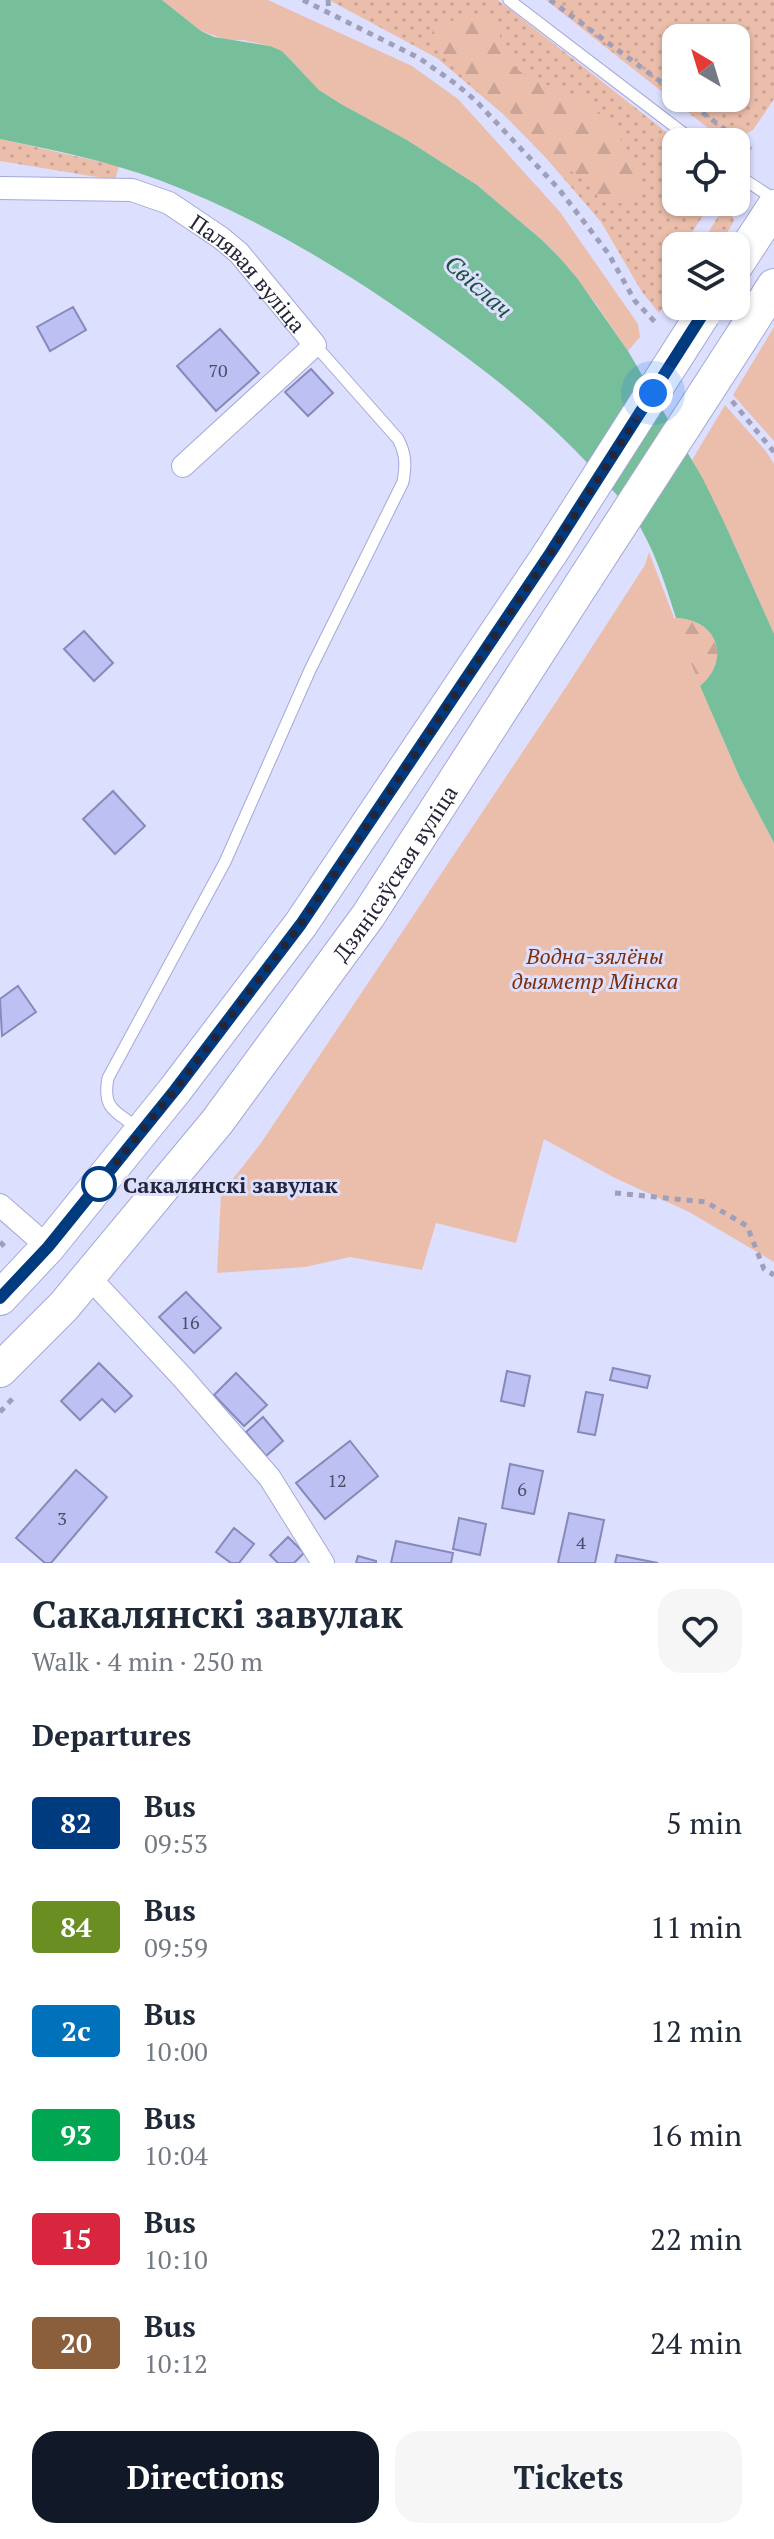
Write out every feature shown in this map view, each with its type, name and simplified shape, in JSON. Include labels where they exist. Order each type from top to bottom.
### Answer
[{"type":"main road","points":[[750,244],[774,207]]},
{"type":"main road","name":"Дзянісаўская вуліца","points":[[0,1370],[64,1306],[217,1122],[368,916],[774,286]]},
{"type":"main road","points":[[0,1298],[48,1247],[142,1131],[301,924],[551,552],[700,320]]},
{"type":"street","name":"Палявая вуліца","points":[[0,188],[132,190],[169,203],[239,253],[315,345],[183,466]]},
{"type":"street","points":[[0,1205],[48,1247]]},
{"type":"street","points":[[89,1277],[270,1478],[323,1563]]},
{"type":"lane","points":[[509,0],[677,128]]},
{"type":"lane","points":[[750,183],[774,199]]},
{"type":"lane","points":[[142,1131],[107,1104],[108,1078],[225,862],[310,670],[403,482],[407,464],[398,439],[315,345]]},
{"type":"path","points":[[303,0],[419,58],[476,101],[558,188],[608,253],[635,301],[656,323]]},
{"type":"path","points":[[328,0],[329,12]]},
{"type":"path","points":[[550,0],[662,83]]},
{"type":"path","points":[[702,112],[751,149]]},
{"type":"path","points":[[731,400],[774,452]]},
{"type":"path","points":[[615,1193],[706,1202],[747,1226],[764,1269],[774,1275]]},
{"type":"green space","points":[[162,0],[268,0],[412,66],[458,99],[560,212],[638,324],[640,337],[628,351],[559,257],[477,185],[407,140],[319,90],[282,51],[243,40],[227,40],[201,31]]},
{"type":"green space","points":[[329,0],[498,0],[662,129],[662,216],[703,216],[692,232],[662,232],[662,309],[659,313],[642,292],[601,222],[547,159],[503,114],[437,58]]},
{"type":"green space","points":[[546,0],[774,0],[774,99],[753,130],[708,128],[688,112],[750,112],[750,24],[662,24],[662,92]]},
{"type":"green space","points":[[467,14],[493,16],[507,56],[521,73],[583,99],[600,113],[642,172],[638,201],[620,203],[599,198],[586,179],[547,159],[503,105],[459,73],[430,41],[433,30]]},
{"type":"green space","points":[[0,139],[119,166],[115,180],[0,161]]},
{"type":"green space","points":[[718,216],[732,216],[734,221],[727,232],[709,232]]},
{"type":"green space","points":[[774,327],[774,441],[733,395]]},
{"type":"green space","points":[[725,405],[774,464],[774,634],[725,524],[692,460]]},
{"type":"green space","name":"Водна-зялёны дыяметр Мінска","points":[[649,552],[700,686],[740,778],[774,843],[774,1262],[689,1212],[613,1177],[544,1139],[516,1243],[436,1223],[422,1270],[350,1257],[305,1267],[217,1273],[221,1194],[261,1143],[568,684],[645,565]]},
{"type":"green space","points":[[676,618],[702,625],[715,642],[716,664],[700,686],[664,621]]},
{"type":"water","name":"Свіслач","points":[[0,0],[162,0],[201,31],[214,37],[270,46],[282,51],[319,90],[407,140],[477,185],[559,257],[628,351],[703,479],[774,634],[774,843],[740,778],[700,686],[716,664],[715,642],[702,625],[676,618],[641,529],[595,471],[530,408],[458,351],[387,301],[277,234],[199,196],[139,173],[80,156],[0,139]]},
{"type":"building","points":[[73,307],[86,330],[50,351],[37,327]]},
{"type":"building","points":[[220,329],[259,373],[216,411],[177,366]]},
{"type":"building","points":[[311,369],[333,393],[308,416],[285,392]]},
{"type":"building","points":[[84,631],[113,663],[94,681],[64,649]]},
{"type":"building","points":[[113,791],[145,826],[115,854],[83,819]]},
{"type":"building","points":[[18,986],[36,1012],[2,1036],[0,999]]},
{"type":"building","points":[[186,1292],[221,1328],[194,1353],[159,1317]]},
{"type":"building","points":[[99,1363],[132,1396],[115,1412],[102,1399],[80,1420],[61,1401]]},
{"type":"building","points":[[613,1368],[650,1376],[647,1388],[610,1380]]},
{"type":"building","points":[[507,1371],[530,1376],[524,1406],[501,1401]]},
{"type":"building","points":[[236,1373],[267,1405],[244,1426],[214,1395]]},
{"type":"building","points":[[586,1392],[603,1395],[595,1435],[578,1432]]},
{"type":"building","points":[[263,1417],[283,1441],[266,1456],[246,1432]]},
{"type":"building","points":[[350,1441],[378,1476],[325,1519],[296,1483]]},
{"type":"building","points":[[510,1464],[543,1471],[534,1514],[502,1508]]},
{"type":"building","points":[[76,1470],[107,1497],[51,1563],[45,1563],[16,1538]]},
{"type":"building","points":[[569,1513],[604,1520],[595,1563],[558,1563]]},
{"type":"building","points":[[459,1518],[486,1524],[480,1555],[453,1549]]},
{"type":"building","points":[[234,1528],[254,1544],[239,1563],[231,1563],[216,1552]]},
{"type":"building","points":[[288,1537],[304,1553],[294,1563],[278,1563],[270,1555]]},
{"type":"building","points":[[396,1541],[453,1553],[451,1563],[391,1563]]},
{"type":"building","points":[[617,1555],[658,1563],[615,1563]]},
{"type":"building","points":[[358,1556],[376,1561],[376,1563],[356,1563]]},
{"type":"bus line","name":"82","points":[[0,1298],[48,1247],[175,1090],[301,924],[551,552],[699,320]]},
{"type":"place","name":"Сакалянскі завулак","points":[[99,1184]]},
{"type":"route","points":[[99,1184],[301,924],[551,552],[653,393]]}]
